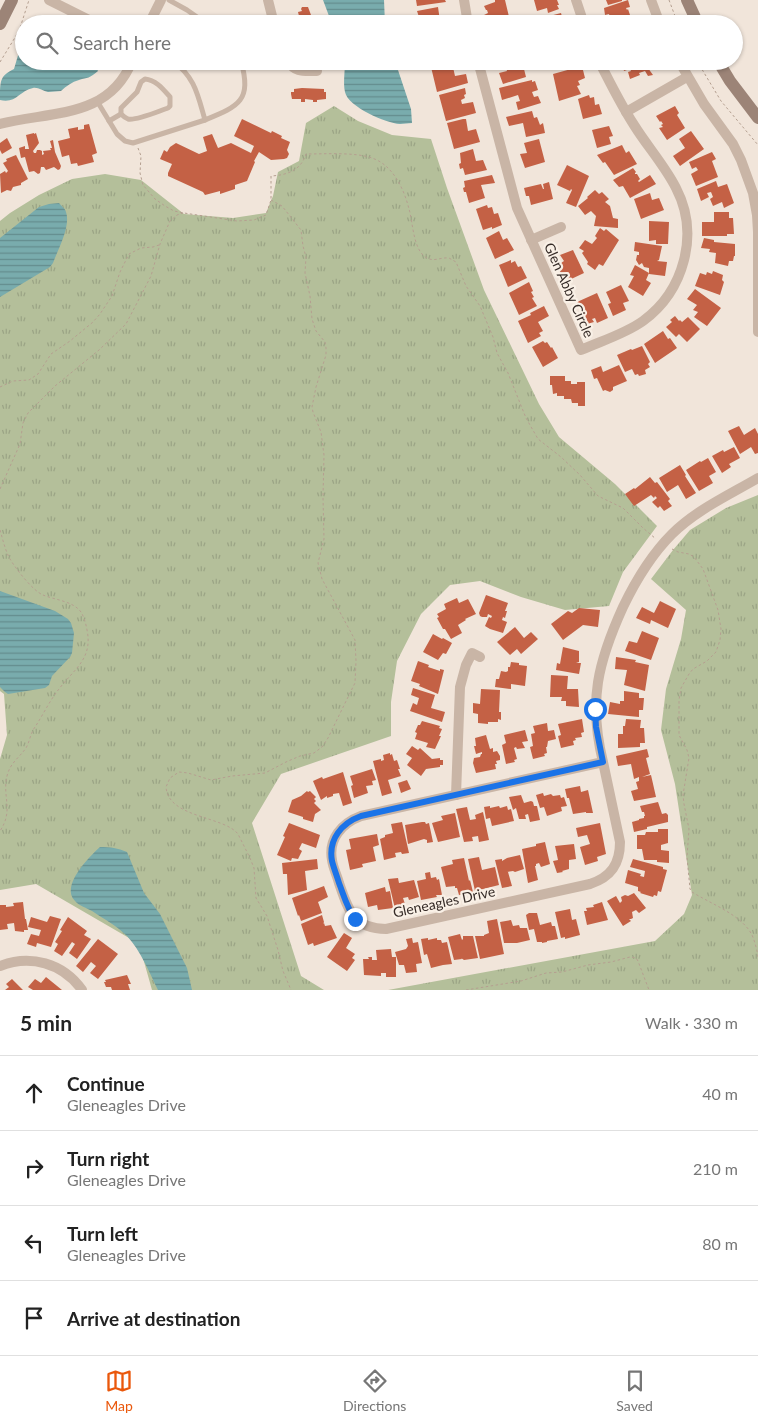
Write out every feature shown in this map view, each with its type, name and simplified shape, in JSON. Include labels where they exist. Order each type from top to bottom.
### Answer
[{"type":"street","points":[[0,24],[12,0]]},
{"type":"street","points":[[49,0],[78,15]]},
{"type":"street","points":[[154,15],[161,0]]},
{"type":"street","points":[[268,0],[272,15]]},
{"type":"street","points":[[464,0],[466,15]]},
{"type":"street","points":[[576,0],[581,15]]},
{"type":"street","points":[[651,0],[657,15]]},
{"type":"street","points":[[687,0],[694,15]]},
{"type":"street","points":[[0,124],[67,113],[83,108],[109,93],[128,70]]},
{"type":"street","points":[[296,70],[317,71]]},
{"type":"street","name":"Glen Abby Circle","points":[[480,70],[516,208],[581,350],[629,329],[652,314],[676,284],[685,257],[687,231],[682,202],[671,179],[626,112],[604,70]]},
{"type":"street","points":[[684,70],[704,104],[733,144],[753,193],[758,232],[758,332]]},
{"type":"street","points":[[723,70],[758,118]]},
{"type":"street","points":[[626,112],[687,76]]},
{"type":"street","points":[[531,240],[561,227]]},
{"type":"street","name":"Gleneagles Drive","points":[[603,762],[361,816],[345,824],[339,830],[331,852],[332,862],[346,905],[355,919],[362,924],[369,927],[386,929],[590,884],[599,881],[613,870],[618,861],[620,842],[596,727],[595,709],[596,689],[610,636],[638,578],[663,543],[702,510],[758,478]]},
{"type":"street","points":[[456,795],[460,687],[464,670],[472,653],[480,657]]},
{"type":"street","points":[[0,966],[19,960],[41,962],[64,972],[82,990]]},
{"type":"lane","points":[[169,0],[194,15]]},
{"type":"lane","points":[[184,70],[194,84],[205,120]]},
{"type":"lane","points":[[97,101],[117,134],[125,141],[133,143],[227,111],[238,102],[245,91],[243,70]]},
{"type":"lane","points":[[145,79],[157,84],[170,97],[170,106],[168,108],[130,119],[121,114],[121,108],[137,92],[141,82],[145,79]]},
{"type":"lane","points":[[109,121],[121,114]]},
{"type":"path","points":[[24,15],[29,0]]},
{"type":"path","points":[[669,0],[675,15]]},
{"type":"path","points":[[0,62],[15,38]]},
{"type":"path","points":[[702,70],[721,101],[758,145]]},
{"type":"path","points":[[136,142],[142,162],[140,173],[143,185],[151,195],[165,206],[174,211],[237,221],[254,220],[266,214],[271,200],[272,176],[281,176],[295,170],[302,163],[306,154],[360,155],[378,160],[394,174],[405,195],[421,253],[425,257],[434,260],[449,258],[456,262],[460,268],[466,286],[480,306],[493,337],[497,353],[508,373],[526,418],[538,439],[562,457],[598,496],[623,508],[649,534],[678,552],[689,554],[698,561],[703,569],[718,610],[720,640],[716,652],[707,661],[688,674],[681,688],[679,700],[679,735],[689,758],[683,795],[690,829],[687,857],[690,889],[744,924],[753,936],[758,957]]},
{"type":"path","points":[[271,200],[282,206],[301,230],[302,246],[306,257],[306,273],[312,319],[316,331],[325,342],[326,356],[312,407],[321,432],[324,455],[324,540],[318,563],[322,579],[355,640],[354,683],[328,738],[322,747],[314,753],[300,756],[260,774],[211,780],[179,772],[168,780],[166,791],[169,798],[181,808],[228,826],[238,834],[254,868],[256,898],[267,916],[283,971],[291,990]]},
{"type":"path","points":[[0,489],[20,444],[23,423],[28,412],[126,324],[150,276],[160,244],[170,221],[177,215],[184,213]]},
{"type":"path","points":[[0,386],[13,381],[29,380],[38,374],[51,354],[82,332],[104,309],[112,296],[120,272],[129,254],[141,248],[160,244]]},
{"type":"path","points":[[0,530],[10,558],[34,590],[71,605],[80,611],[87,628],[88,639],[87,651],[82,663],[59,689],[33,729],[26,748],[10,766],[5,784],[8,813],[0,831]]},
{"type":"path","points":[[466,990],[520,981],[546,973],[562,972],[630,957],[636,958],[638,961],[650,990]]},
{"type":"green space","points":[[334,106],[358,121],[392,135],[431,139],[484,290],[539,404],[559,437],[615,484],[657,526],[623,572],[609,606],[565,610],[521,597],[480,581],[450,585],[421,614],[397,661],[391,702],[391,736],[281,774],[252,823],[301,976],[324,990],[152,990],[141,951],[129,938],[36,884],[0,890],[0,759],[7,735],[4,694],[0,691],[0,221],[39,195],[72,179],[105,174],[141,180],[184,214],[233,218],[266,213],[273,196],[278,172],[299,161],[306,123]]},
{"type":"green space","points":[[758,495],[758,990],[388,990],[655,941],[684,914],[692,895],[675,784],[661,730],[666,689],[681,639],[686,610],[651,579],[690,530],[726,508]]},
{"type":"water","points":[[323,0],[384,0],[385,15],[329,15]]},
{"type":"water","points":[[15,66],[15,70],[98,71],[90,77],[72,83],[61,91],[48,92],[33,88],[14,99],[0,100],[0,88],[3,77],[14,69]]},
{"type":"water","points":[[345,70],[398,70],[411,109],[412,123],[394,123],[368,113],[348,98],[345,92]]},
{"type":"water","points":[[59,203],[65,211],[67,224],[53,263],[50,267],[0,297],[0,238],[39,207]]},
{"type":"water","points":[[0,591],[55,611],[71,623],[74,633],[72,653],[52,676],[49,685],[45,688],[8,694],[0,687]]},
{"type":"water","points":[[100,847],[114,848],[127,852],[144,893],[160,914],[187,968],[192,990],[158,990],[141,955],[127,936],[79,904],[71,895],[73,880],[83,865]]},
{"type":"building","points":[[416,0],[445,0],[446,2],[417,6]]},
{"type":"building","points":[[495,0],[505,0],[509,15],[484,15],[488,13],[484,6],[495,2]]},
{"type":"building","points":[[534,0],[557,0],[559,9],[548,13],[547,8],[537,11]]},
{"type":"building","points":[[606,0],[622,0],[622,1],[608,5]]},
{"type":"building","points":[[628,0],[630,7],[626,8],[630,15],[605,15],[604,8]]},
{"type":"building","points":[[302,7],[308,7],[311,15],[299,15],[298,12],[302,11]]},
{"type":"building","points":[[438,7],[439,15],[418,15],[417,11]]},
{"type":"building","points":[[432,70],[454,70],[455,76],[466,74],[468,83],[437,92]]},
{"type":"building","points":[[524,70],[526,77],[503,84],[499,73]]},
{"type":"building","points":[[568,70],[583,70],[585,78],[578,81],[580,85],[577,86],[581,94],[559,101],[553,74]]},
{"type":"building","points":[[649,70],[653,75],[648,76],[645,71],[630,79],[628,72]]},
{"type":"building","points":[[532,80],[532,82],[535,81],[538,90],[532,92],[534,97],[538,96],[541,103],[518,110],[516,102],[520,101],[518,95],[502,100],[499,88]]},
{"type":"building","points":[[465,88],[466,94],[464,95],[465,98],[461,100],[462,104],[473,102],[476,113],[446,121],[439,95]]},
{"type":"building","points":[[294,89],[324,89],[326,99],[313,102],[313,100],[305,99],[305,102],[301,102],[301,99],[292,99],[291,92],[294,92]]},
{"type":"building","points":[[589,95],[590,98],[594,97],[595,105],[599,104],[602,114],[583,119],[578,99]]},
{"type":"building","points":[[675,106],[679,113],[677,115],[685,128],[667,140],[659,128],[663,127],[661,125],[663,124],[656,116]]},
{"type":"building","points":[[532,111],[534,118],[537,117],[540,125],[543,123],[545,133],[526,137],[523,123],[509,126],[506,117]]},
{"type":"building","points":[[242,119],[271,133],[272,131],[290,142],[287,158],[271,160],[259,152],[247,181],[235,185],[235,189],[220,194],[220,191],[205,195],[203,192],[168,176],[172,164],[160,159],[164,150],[167,152],[176,143],[199,154],[207,151],[203,137],[212,134],[218,148],[231,143],[251,153],[254,146],[234,136]]},
{"type":"building","points":[[466,119],[468,131],[476,129],[480,142],[454,149],[447,123]]},
{"type":"building","points":[[89,124],[97,153],[92,155],[94,162],[78,166],[77,163],[71,164],[69,155],[62,157],[58,141],[70,138],[68,129],[78,127],[78,130],[84,129],[84,125]]},
{"type":"building","points":[[609,126],[613,136],[609,137],[611,144],[597,148],[592,130]]},
{"type":"building","points":[[691,131],[704,149],[680,166],[673,156],[685,148],[679,139]]},
{"type":"building","points":[[36,133],[39,143],[33,151],[34,153],[40,150],[42,155],[44,154],[43,151],[51,150],[50,141],[53,140],[55,152],[61,166],[60,169],[58,170],[54,167],[46,170],[44,167],[41,167],[38,174],[34,171],[29,172],[25,157],[21,158],[19,148],[25,146],[25,149],[29,149],[26,135]]},
{"type":"building","points":[[7,138],[12,148],[2,154],[0,143]]},
{"type":"building","points":[[539,139],[545,162],[525,168],[520,154],[527,153],[524,143]]},
{"type":"building","points":[[622,145],[626,153],[629,151],[637,164],[614,175],[605,162],[603,163],[597,155]]},
{"type":"building","points":[[473,149],[476,161],[483,160],[487,170],[465,175],[463,168],[460,169],[460,153]]},
{"type":"building","points":[[712,152],[716,159],[712,161],[718,177],[696,186],[691,174],[698,170],[696,167],[692,169],[689,162]]},
{"type":"building","points":[[16,155],[28,179],[21,183],[21,185],[13,187],[11,191],[7,190],[1,193],[0,174],[8,171],[3,163],[7,161],[6,159]]},
{"type":"building","points":[[567,165],[589,176],[576,207],[566,203],[572,190],[570,191],[557,185]]},
{"type":"building","points":[[633,168],[636,172],[635,174],[640,179],[639,182],[650,175],[656,184],[630,198],[623,186],[619,187],[613,180]]},
{"type":"building","points":[[492,175],[495,183],[481,185],[485,198],[469,203],[463,188],[465,187],[464,181]]},
{"type":"building","points":[[716,181],[718,187],[727,184],[734,203],[724,208],[722,202],[713,206],[710,199],[713,197],[711,192],[707,193],[709,197],[701,201],[697,189]]},
{"type":"building","points":[[549,182],[553,199],[531,205],[529,196],[526,196],[524,188],[541,184],[544,189],[543,184]]},
{"type":"building","points":[[595,190],[599,194],[602,192],[609,199],[605,202],[610,206],[613,218],[618,219],[618,228],[594,226],[596,216],[591,211],[585,215],[578,206]]},
{"type":"building","points":[[650,193],[652,200],[659,198],[664,210],[641,219],[634,199]]},
{"type":"building","points":[[487,205],[488,208],[492,207],[494,214],[498,213],[502,225],[483,230],[476,209]]},
{"type":"building","points":[[714,212],[729,212],[729,218],[733,218],[734,234],[727,234],[727,236],[702,236],[702,222],[714,222]]},
{"type":"building","points":[[649,221],[669,222],[668,244],[656,244],[656,240],[649,241]]},
{"type":"building","points":[[600,228],[604,231],[606,229],[619,240],[603,266],[599,264],[595,270],[587,264],[588,262],[582,253],[584,251],[579,248],[585,240],[592,244],[597,238],[595,236]]},
{"type":"building","points":[[499,231],[503,240],[507,238],[514,250],[495,259],[486,238]]},
{"type":"building","points":[[704,238],[714,240],[714,242],[735,244],[733,261],[729,261],[728,266],[715,263],[716,253],[709,252],[710,249],[701,248]]},
{"type":"building","points":[[635,242],[662,246],[659,260],[657,261],[667,262],[665,276],[649,274],[649,268],[644,267],[642,263],[639,265],[636,260],[639,252],[634,251]]},
{"type":"building","points":[[573,250],[584,273],[567,281],[562,276],[558,265],[564,261],[560,255]]},
{"type":"building","points":[[511,260],[511,263],[515,261],[518,267],[521,266],[527,278],[508,287],[499,265]]},
{"type":"building","points":[[635,265],[649,273],[646,280],[651,283],[643,296],[628,287],[634,276],[630,275]]},
{"type":"building","points":[[713,271],[723,275],[722,280],[724,282],[720,295],[695,286],[700,273],[706,275],[707,272],[712,274]]},
{"type":"building","points":[[529,282],[533,291],[531,292],[534,297],[532,298],[537,306],[519,315],[509,293]]},
{"type":"building","points":[[621,285],[629,301],[623,303],[626,310],[613,316],[608,304],[611,303],[606,292]]},
{"type":"building","points":[[695,289],[721,308],[707,326],[694,317],[698,312],[693,310],[697,305],[687,299]]},
{"type":"building","points":[[597,293],[608,318],[597,323],[595,318],[592,319],[594,322],[587,324],[577,302]]},
{"type":"building","points":[[544,306],[549,316],[538,322],[543,331],[539,333],[541,336],[528,343],[518,321]]},
{"type":"building","points":[[675,316],[682,322],[688,317],[700,329],[687,342],[679,334],[676,337],[666,327]]},
{"type":"building","points":[[663,331],[677,348],[655,363],[644,344]]},
{"type":"building","points":[[543,341],[552,347],[558,358],[543,367],[532,347]]},
{"type":"building","points":[[642,346],[650,362],[648,364],[650,367],[645,370],[646,374],[635,375],[632,369],[625,372],[617,355]]},
{"type":"building","points":[[619,365],[627,381],[613,387],[613,390],[610,392],[603,391],[597,378],[594,379],[591,370],[601,366],[603,372]]},
{"type":"building","points":[[550,376],[565,376],[565,381],[571,381],[571,384],[585,382],[585,406],[578,406],[578,403],[572,403],[571,399],[557,396],[557,393],[553,394]]},
{"type":"building","points":[[739,426],[744,435],[755,428],[758,434],[758,453],[755,454],[751,447],[740,454],[728,431]]},
{"type":"building","points":[[734,447],[740,458],[729,464],[731,467],[722,473],[712,456]]},
{"type":"building","points":[[708,458],[716,472],[709,476],[713,483],[699,491],[686,470]]},
{"type":"building","points":[[680,465],[696,493],[686,499],[678,485],[667,492],[659,478]]},
{"type":"building","points":[[650,477],[655,483],[657,482],[670,499],[668,501],[672,506],[664,511],[660,506],[658,508],[652,502],[657,498],[655,496],[654,498],[651,495],[634,506],[625,494]]},
{"type":"building","points":[[486,595],[508,603],[505,618],[503,617],[502,620],[507,622],[503,633],[485,626],[489,617],[491,618],[492,616],[488,614],[487,617],[480,616],[479,613]]},
{"type":"building","points":[[457,598],[459,603],[468,599],[476,614],[458,625],[462,633],[451,639],[445,629],[443,629],[437,614],[446,609],[444,604]]},
{"type":"building","points":[[660,601],[676,609],[668,628],[651,620],[650,624],[636,618],[642,607],[654,613]]},
{"type":"building","points":[[579,608],[600,610],[598,627],[583,625],[563,640],[551,624],[568,611],[572,613]]},
{"type":"building","points":[[515,627],[524,638],[531,632],[538,639],[521,654],[517,649],[510,655],[497,642]]},
{"type":"building","points":[[642,631],[659,638],[651,660],[625,651],[629,641],[637,643]]},
{"type":"building","points":[[433,634],[452,643],[446,654],[443,653],[438,660],[423,652]]},
{"type":"building","points":[[563,647],[579,651],[579,662],[576,663],[581,663],[579,674],[556,670],[557,663],[560,664]]},
{"type":"building","points":[[616,657],[636,660],[635,662],[649,665],[645,691],[624,685],[627,670],[615,669]]},
{"type":"building","points":[[418,661],[429,665],[428,667],[440,671],[440,669],[444,670],[438,694],[411,681]]},
{"type":"building","points":[[511,662],[527,666],[525,686],[511,684],[511,689],[495,687],[496,679],[499,679],[501,671],[508,671]]},
{"type":"building","points":[[551,675],[568,676],[567,689],[578,689],[579,707],[566,706],[566,701],[561,701],[562,697],[550,697]]},
{"type":"building","points":[[413,688],[435,695],[431,708],[445,712],[442,722],[410,711],[413,703],[417,705],[419,698],[411,695]]},
{"type":"building","points":[[481,689],[500,690],[499,712],[501,712],[501,720],[498,719],[498,722],[478,723],[478,714],[473,713],[473,703],[480,704]]},
{"type":"building","points":[[624,691],[639,693],[639,698],[644,698],[643,710],[639,710],[639,717],[608,714],[610,702],[620,704],[620,701],[624,701]]},
{"type":"building","points":[[582,719],[584,732],[581,733],[582,737],[575,738],[576,740],[573,741],[574,745],[561,748],[558,736],[561,735],[558,724]]},
{"type":"building","points":[[626,719],[641,720],[640,728],[644,728],[645,743],[640,743],[640,747],[618,748],[618,734],[623,734],[623,726],[625,726]]},
{"type":"building","points":[[422,721],[440,726],[439,728],[442,729],[435,749],[426,747],[428,743],[415,739],[417,733],[415,732]]},
{"type":"building","points":[[547,723],[548,731],[554,730],[556,739],[548,741],[545,756],[533,759],[530,747],[533,746],[531,734],[535,733],[533,726]]},
{"type":"building","points":[[525,730],[528,741],[522,742],[525,748],[514,748],[517,759],[514,760],[515,762],[506,764],[502,745],[506,743],[504,735]]},
{"type":"building","points":[[486,735],[490,749],[493,748],[493,752],[497,751],[500,760],[496,761],[496,769],[476,773],[473,763],[474,758],[480,757],[482,752],[476,754],[475,738]]},
{"type":"building","points":[[412,746],[418,750],[420,748],[432,759],[440,758],[440,760],[443,760],[443,765],[426,769],[421,776],[407,765],[412,758],[406,754]]},
{"type":"building","points":[[647,749],[649,757],[646,758],[650,774],[642,777],[651,775],[656,797],[634,801],[631,791],[638,789],[636,782],[639,781],[639,777],[634,779],[631,764],[618,766],[616,756]]},
{"type":"building","points":[[390,753],[394,761],[397,760],[401,776],[388,780],[392,793],[382,796],[373,761],[384,760],[383,755]]},
{"type":"building","points":[[372,769],[376,780],[372,781],[373,785],[366,786],[368,793],[354,798],[350,776]]},
{"type":"building","points":[[343,772],[352,803],[343,806],[339,793],[327,798],[327,796],[321,800],[313,781]]},
{"type":"building","points":[[407,780],[411,789],[401,793],[398,783]]},
{"type":"building","points":[[580,786],[581,792],[588,790],[593,813],[573,814],[565,789]]},
{"type":"building","points":[[310,791],[316,797],[314,803],[321,810],[315,814],[313,822],[288,812],[292,800]]},
{"type":"building","points":[[543,793],[544,796],[551,794],[553,796],[560,795],[561,798],[564,797],[567,806],[561,807],[562,811],[547,816],[544,807],[540,808],[536,795]]},
{"type":"building","points":[[521,795],[524,803],[531,801],[534,806],[537,806],[540,820],[530,822],[528,814],[525,815],[526,819],[519,819],[516,808],[513,810],[509,797]]},
{"type":"building","points":[[658,802],[662,814],[666,813],[668,815],[668,822],[634,832],[632,822],[645,816],[640,806]]},
{"type":"building","points":[[490,806],[490,808],[499,806],[500,808],[507,806],[508,810],[511,809],[514,821],[492,826],[490,818],[486,819],[484,807]]},
{"type":"building","points":[[467,807],[470,820],[476,819],[475,815],[483,812],[489,840],[479,842],[478,836],[472,837],[473,841],[464,842],[456,809]]},
{"type":"building","points":[[455,813],[460,837],[438,842],[432,823],[443,820],[441,816]]},
{"type":"building","points":[[402,822],[409,853],[395,853],[396,857],[384,860],[380,839],[385,837],[385,835],[393,833],[391,824]]},
{"type":"building","points":[[422,822],[429,823],[433,842],[427,843],[427,840],[424,839],[408,844],[405,825]]},
{"type":"building","points":[[289,823],[320,835],[316,848],[302,843],[299,849],[302,851],[298,859],[292,858],[291,861],[277,855]]},
{"type":"building","points":[[600,823],[606,854],[597,857],[598,861],[585,865],[580,847],[590,844],[587,835],[578,837],[576,828]]},
{"type":"building","points":[[658,829],[668,829],[668,843],[661,845],[661,850],[669,851],[669,863],[657,862],[657,860],[644,860],[642,849],[637,849],[637,835],[645,835],[646,832],[658,832]]},
{"type":"building","points":[[377,834],[379,845],[373,847],[376,861],[362,864],[363,867],[350,870],[346,850],[351,849],[349,839]]},
{"type":"building","points":[[545,842],[550,864],[541,867],[539,863],[536,864],[538,880],[528,883],[522,849]]},
{"type":"building","points":[[574,844],[576,859],[569,860],[569,869],[557,873],[553,861],[558,860],[555,846]]},
{"type":"building","points":[[520,855],[524,869],[507,872],[512,886],[502,888],[495,860],[502,859],[502,861]]},
{"type":"building","points":[[479,857],[482,870],[495,867],[499,885],[475,891],[468,859]]},
{"type":"building","points":[[464,858],[473,892],[459,895],[455,886],[446,887],[441,867],[453,864],[452,860]]},
{"type":"building","points":[[317,859],[318,869],[305,871],[307,890],[288,895],[287,874],[283,874],[282,863]]},
{"type":"building","points":[[633,859],[663,867],[663,869],[667,870],[661,892],[658,891],[657,896],[654,895],[653,897],[640,893],[638,887],[625,883],[628,870],[641,874],[640,876],[644,877],[645,871],[630,867]]},
{"type":"building","points":[[430,872],[431,878],[436,877],[437,880],[439,879],[442,895],[421,900],[417,881],[426,879],[425,873]]},
{"type":"building","points":[[398,878],[399,883],[414,880],[419,897],[409,900],[408,897],[403,898],[407,910],[396,913],[388,879]]},
{"type":"building","points":[[324,886],[328,897],[318,902],[322,913],[301,921],[292,898]]},
{"type":"building","points":[[385,887],[386,892],[390,891],[393,908],[378,910],[377,905],[368,907],[365,893]]},
{"type":"building","points":[[634,893],[646,908],[639,913],[636,910],[632,912],[633,918],[629,919],[631,921],[623,926],[607,901],[616,896],[620,903],[622,901],[621,897]]},
{"type":"building","points":[[23,902],[28,930],[24,930],[24,932],[15,931],[14,923],[7,924],[8,929],[0,930],[0,905],[6,905],[6,907],[14,906],[13,903]]},
{"type":"building","points":[[602,902],[608,920],[587,925],[584,911],[587,911],[586,908],[594,907],[593,905]]},
{"type":"building","points":[[570,909],[572,920],[576,919],[580,935],[565,939],[565,937],[561,938],[555,912]]},
{"type":"building","points":[[537,913],[540,925],[551,922],[552,926],[555,926],[558,939],[542,943],[537,942],[534,929],[529,930],[526,915]]},
{"type":"building","points":[[322,915],[323,924],[325,926],[331,925],[337,938],[314,946],[313,943],[308,945],[301,924]]},
{"type":"building","points":[[50,916],[61,919],[51,947],[37,943],[36,947],[27,944],[31,934],[39,936],[41,930],[28,927],[31,917],[47,922]]},
{"type":"building","points":[[68,917],[87,931],[84,935],[91,939],[77,959],[69,953],[75,944],[72,942],[62,956],[54,951],[58,944],[55,942]]},
{"type":"building","points":[[497,919],[504,954],[480,959],[475,936],[484,936],[489,933],[487,921]]},
{"type":"building","points":[[511,920],[513,926],[519,925],[520,928],[527,928],[530,940],[504,943],[500,922]]},
{"type":"building","points":[[344,933],[352,938],[346,948],[355,954],[352,958],[355,960],[347,971],[327,957]]},
{"type":"building","points":[[460,934],[462,940],[463,936],[473,936],[478,958],[454,960],[448,937]]},
{"type":"building","points":[[412,938],[413,943],[418,942],[422,963],[416,964],[417,972],[406,973],[404,965],[399,965],[395,952],[406,949],[408,946],[406,939]]},
{"type":"building","points":[[428,938],[428,940],[437,938],[442,943],[447,942],[452,964],[431,968],[427,954],[424,955],[421,939]]},
{"type":"building","points":[[98,939],[118,954],[98,979],[90,973],[96,966],[91,962],[83,972],[76,966]]},
{"type":"building","points":[[391,949],[392,957],[396,957],[396,977],[386,977],[386,973],[381,973],[381,976],[364,975],[363,959],[372,957],[372,960],[377,960],[376,950]]},
{"type":"building","points":[[127,975],[131,984],[128,984],[130,990],[112,990],[111,987],[106,987],[105,980]]},
{"type":"building","points":[[46,977],[62,990],[33,990],[28,987],[35,979],[41,983]]},
{"type":"building","points":[[12,979],[23,990],[5,990],[9,987],[6,984]]},
{"type":"route","points":[[355,919],[346,905],[332,862],[331,852],[333,843],[339,830],[345,824],[361,816],[603,762],[596,727],[595,709]]}]
